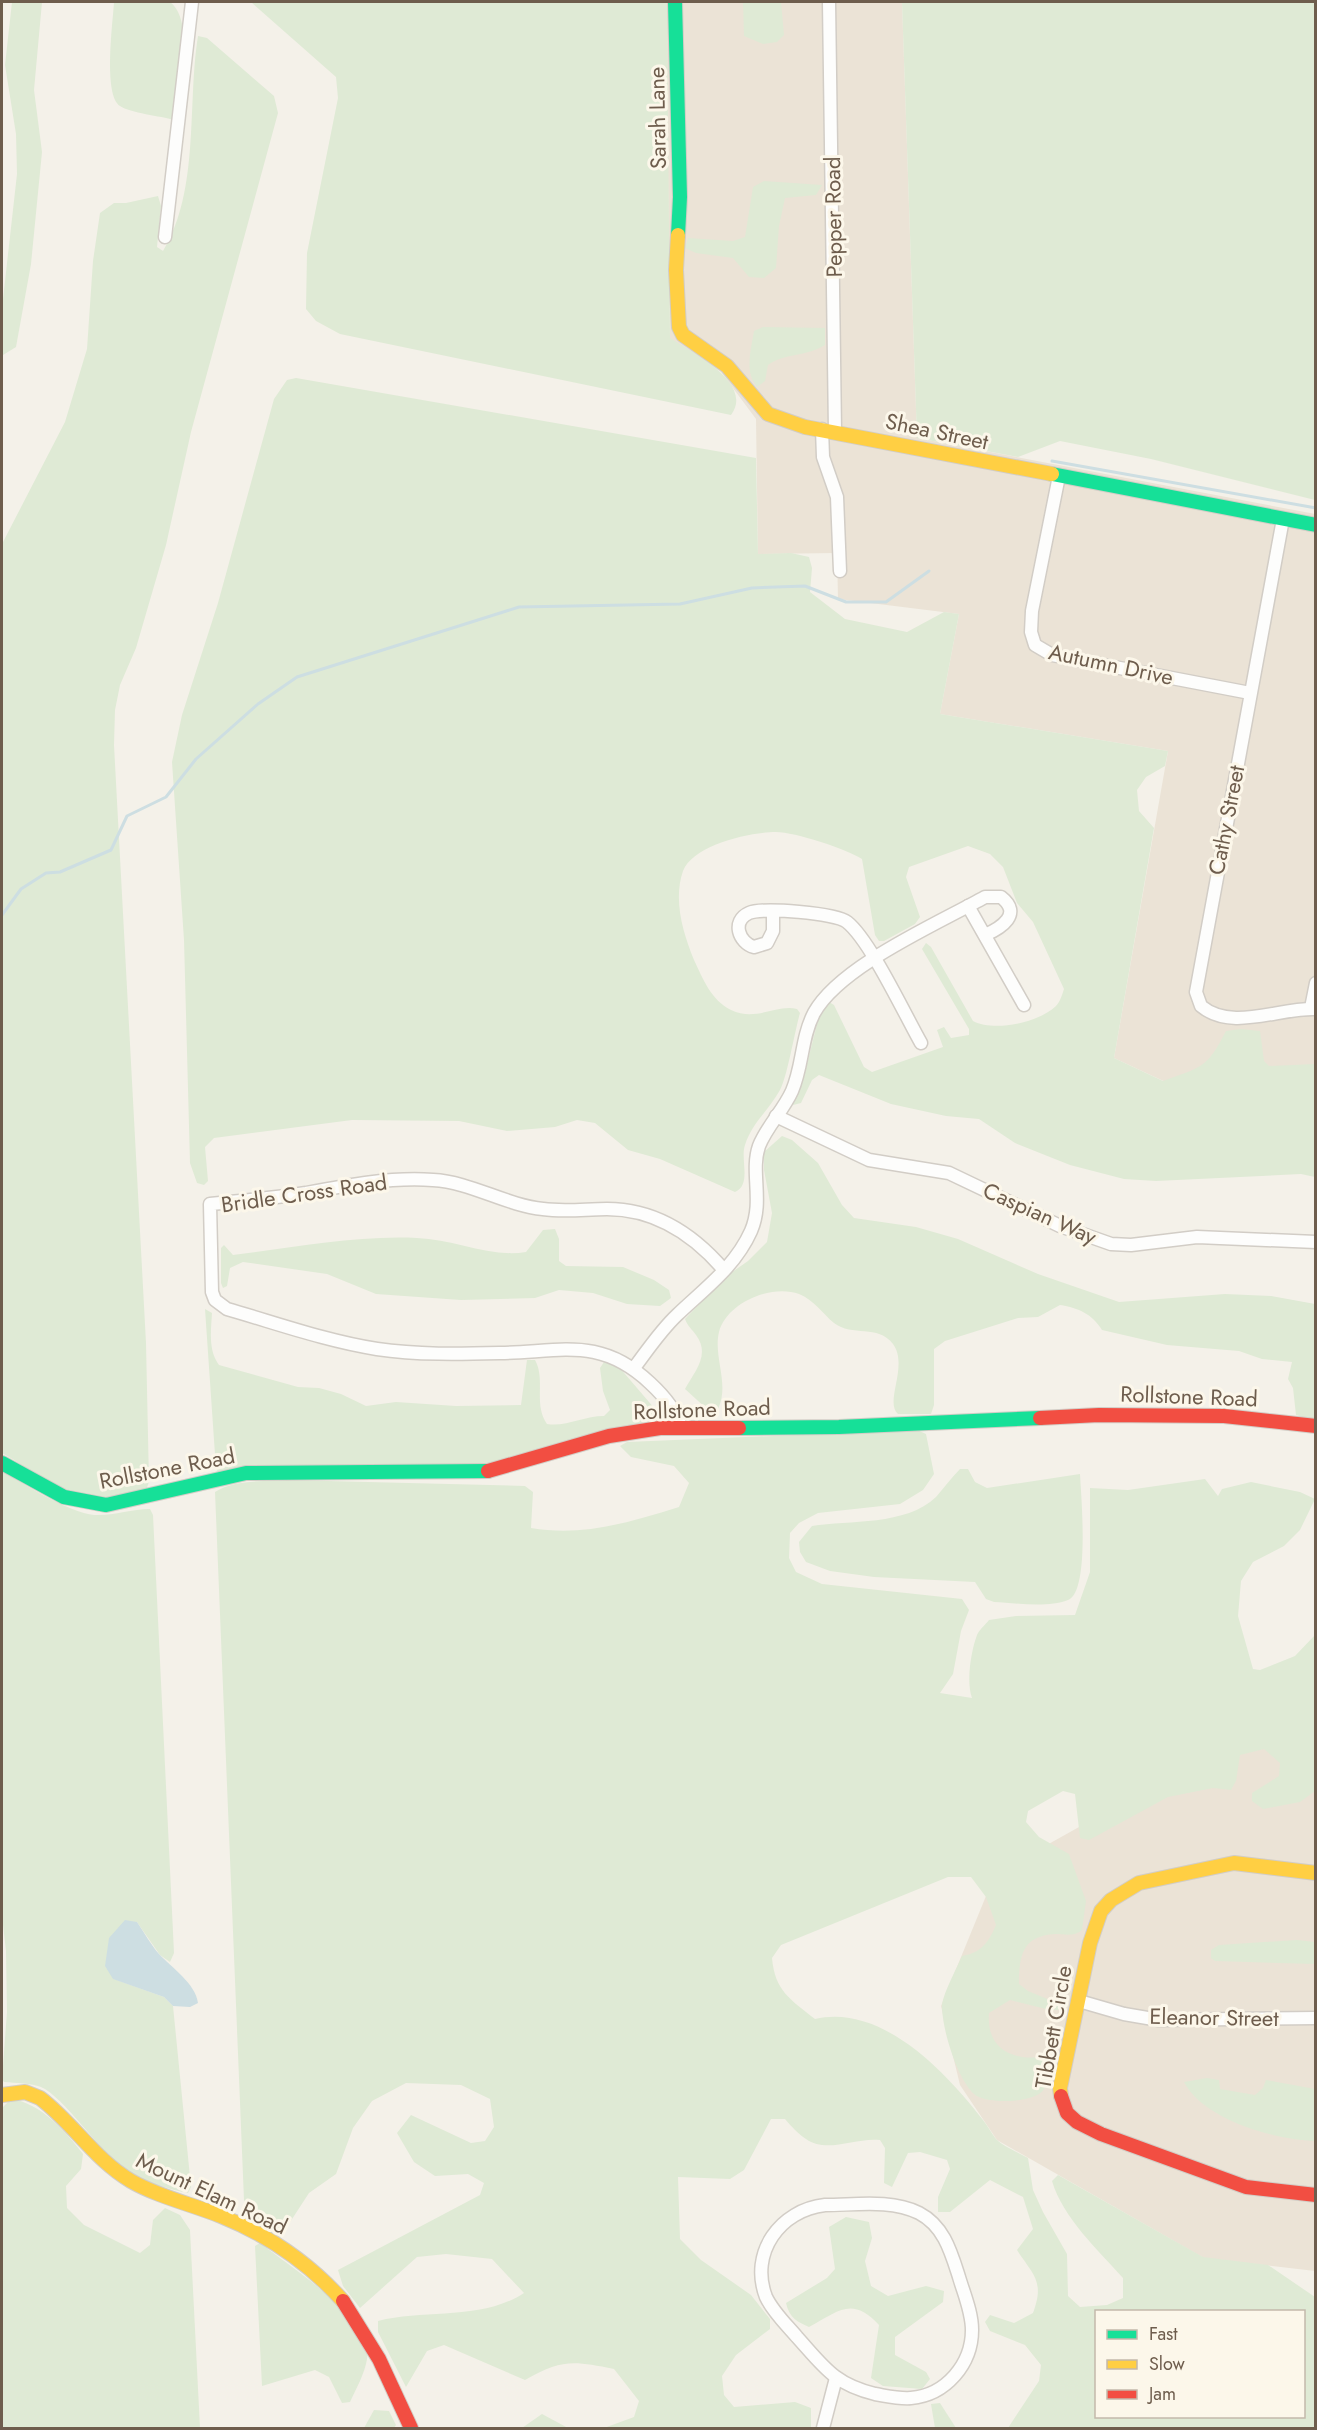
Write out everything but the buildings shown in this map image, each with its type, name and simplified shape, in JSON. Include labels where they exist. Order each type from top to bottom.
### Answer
[{"type":"street","points":[[165,237],[192,2]]},
{"type":"street","name":"Sarah Lane","points":[[675,2],[680,197],[677,233]]},
{"type":"street","name":"Pepper Road","points":[[829,2],[828,430],[823,457],[837,497],[840,571]]},
{"type":"street","name":"Shea Street","points":[[677,233],[678,316],[682,335],[727,366],[768,414],[798,425],[1316,525]]},
{"type":"street","name":"Autumn Drive","points":[[1059,476],[1032,611],[1031,632],[1035,645],[1052,655],[1250,693]]},
{"type":"street","name":"Cathy Street","points":[[1283,519],[1197,974],[1197,999],[1207,1011],[1230,1016],[1313,1009]]},
{"type":"street","points":[[634,1368],[676,1316],[724,1270],[744,1246],[752,1229],[758,1201],[757,1154],[797,1078],[803,1043],[814,1013],[838,982],[873,959],[968,906],[990,895],[1001,897],[1009,905],[1008,921],[985,935]]},
{"type":"street","points":[[968,906],[1024,1005]]},
{"type":"street","points":[[773,912],[826,914],[839,917],[858,934],[921,1043]]},
{"type":"street","points":[[1313,1009],[1316,983]]},
{"type":"street","name":"Caspian Way","points":[[776,1116],[869,1160],[949,1173],[1060,1226],[1111,1244],[1131,1245],[1197,1237],[1316,1242]]},
{"type":"street","name":"Bridle Cross Road","points":[[681,1427],[672,1408],[634,1368],[617,1358],[571,1348],[480,1353],[378,1349],[227,1309],[215,1300],[212,1292],[210,1204],[372,1181],[433,1180],[467,1186],[519,1204],[544,1209],[610,1209],[651,1217],[679,1229],[711,1254],[724,1270]]},
{"type":"street","name":"Rollstone Road","points":[[2,1463],[64,1498],[88,1504],[106,1505],[246,1473],[493,1471],[609,1436],[681,1427],[839,1427],[1026,1417],[1135,1415],[1224,1416],[1316,1426]]},
{"type":"street","name":"Tibbett Circle","points":[[1316,1874],[1234,1863],[1130,1887],[1106,1905],[1098,1917],[1088,1950],[1060,2088],[1061,2100],[1067,2113],[1077,2122],[1101,2134],[1246,2187],[1316,2195]]},
{"type":"street","name":"Eleanor Street","points":[[1079,2001],[1124,2014],[1159,2020],[1316,2018]]},
{"type":"street","name":"Mount Elam Road","points":[[2,2095],[25,2092],[40,2098],[129,2180],[254,2230],[318,2272],[341,2295],[360,2323],[411,2428]]},
{"type":"street","points":[[885,2205],[919,2213],[929,2219],[944,2237],[968,2307],[972,2330],[968,2353],[963,2364],[948,2382],[917,2398],[893,2398],[854,2389],[836,2378],[778,2316],[767,2299],[761,2270],[769,2241],[788,2218],[815,2206],[885,2205]]},
{"type":"street","points":[[824,2428],[836,2378]]},
{"type":"shaded area","points":[[666,2],[902,2],[917,438],[1315,514],[1315,1080],[1187,1092],[1114,1058],[1168,751],[940,714],[959,614],[838,599],[837,553],[758,554],[756,419],[721,372],[670,339]]},
{"type":"shaded area","points":[[1240,1737],[1315,1743],[1315,2271],[1204,2258],[997,2140],[960,2085],[941,2006],[995,1874]]},
{"type":"shaded area","points":[[125,1920],[137,1922],[159,1954],[193,1989],[198,2003],[190,2007],[173,2006],[164,1997],[113,1979],[105,1966],[109,1938]]},
{"type":"green space","points":[[12,2],[42,2],[34,90],[42,152],[31,264],[16,347],[3,355],[2,308],[17,174],[16,134],[5,65]]},
{"type":"green space","points":[[114,2],[170,2],[178,12],[184,40],[174,120],[125,108],[120,106],[115,99],[110,73]]},
{"type":"green space","points":[[251,2],[667,2],[670,338],[705,360],[728,380],[735,391],[736,403],[731,415],[340,334],[316,321],[306,309],[307,253],[338,98],[336,77]]},
{"type":"green space","points":[[743,2],[781,2],[784,35],[777,42],[763,44],[744,36]]},
{"type":"green space","points":[[902,2],[1315,2],[1315,500],[1151,459],[1060,441],[1018,457],[917,438]]},
{"type":"green space","points":[[198,36],[207,38],[274,96],[278,113],[191,432],[166,545],[136,648],[120,685],[115,710],[114,745],[146,1343],[149,1482],[146,1490],[109,1499],[95,1499],[66,1491],[2,1453],[2,544],[65,422],[87,349],[93,261],[100,213],[114,203],[126,203],[158,196],[161,206],[157,247],[163,251],[175,227],[183,201],[187,174]]},
{"type":"green space","points":[[764,181],[822,185],[816,195],[785,198],[779,226],[776,268],[764,278],[749,277],[733,258],[696,253],[685,248],[688,238],[733,241],[745,237],[753,187]]},
{"type":"green space","points":[[763,327],[825,328],[825,345],[810,352],[774,361],[768,365],[765,381],[757,387],[751,374],[750,353],[754,331]]},
{"type":"green space","points":[[296,378],[756,458],[758,554],[791,553],[809,557],[812,568],[810,592],[845,619],[907,632],[944,612],[959,614],[940,714],[1168,751],[1165,766],[1146,777],[1137,790],[1139,811],[1154,828],[1114,1058],[1163,1081],[1202,1065],[1214,1052],[1226,1031],[1241,1029],[1260,1031],[1264,1061],[1269,1066],[1315,1064],[1315,1177],[1301,1174],[1156,1181],[1124,1179],[1070,1165],[1015,1143],[979,1119],[946,1116],[891,1104],[819,1075],[812,1080],[801,1103],[793,1105],[792,1099],[806,1068],[818,1020],[829,1002],[834,1005],[864,1067],[872,1072],[943,1047],[937,1030],[944,1027],[951,1038],[969,1035],[969,1029],[922,949],[926,943],[931,947],[973,1021],[982,1024],[1004,1026],[1038,1017],[1056,1006],[1064,989],[1033,922],[1017,903],[1003,867],[990,854],[968,846],[909,867],[906,877],[920,917],[915,924],[884,941],[879,941],[875,935],[862,859],[820,842],[776,832],[738,837],[710,847],[689,862],[680,882],[679,905],[686,939],[704,982],[718,1001],[740,1013],[757,1014],[789,1008],[797,1009],[800,1013],[783,1084],[756,1123],[745,1145],[744,1178],[740,1189],[735,1192],[660,1159],[628,1150],[595,1123],[577,1120],[555,1127],[507,1131],[459,1121],[352,1120],[214,1138],[205,1147],[208,1181],[204,1185],[197,1183],[190,1163],[184,940],[172,762],[182,715],[218,603],[274,399],[287,380]]},
{"type":"green space","points":[[782,1136],[792,1140],[818,1163],[842,1205],[854,1218],[916,1227],[958,1239],[1038,1274],[1119,1302],[1225,1294],[1271,1296],[1315,1304],[1315,1421],[1296,1415],[1293,1388],[1288,1379],[1292,1362],[1262,1359],[1239,1351],[1167,1345],[1102,1330],[1084,1313],[1060,1305],[1038,1317],[1018,1318],[945,1341],[934,1349],[934,1405],[931,1414],[898,1414],[894,1408],[894,1401],[899,1363],[893,1344],[880,1334],[841,1327],[809,1300],[799,1294],[788,1292],[764,1294],[752,1298],[731,1312],[724,1321],[718,1341],[722,1380],[721,1400],[718,1409],[708,1410],[685,1389],[700,1363],[702,1349],[685,1319],[725,1277],[748,1261],[767,1242],[772,1213],[764,1170],[764,1152]]},
{"type":"green space","points":[[555,1229],[559,1239],[559,1261],[566,1266],[623,1267],[654,1280],[669,1290],[671,1298],[660,1306],[627,1304],[593,1293],[559,1290],[535,1298],[461,1300],[376,1294],[327,1274],[243,1262],[230,1268],[227,1286],[223,1288],[221,1283],[221,1248],[224,1245],[233,1255],[348,1240],[417,1238],[512,1253],[526,1252],[543,1230]]},
{"type":"green space","points":[[205,1309],[212,1313],[212,1347],[219,1365],[298,1387],[319,1388],[341,1394],[366,1406],[396,1402],[456,1406],[521,1405],[527,1360],[535,1360],[540,1376],[541,1408],[547,1424],[568,1423],[604,1416],[610,1410],[603,1391],[600,1368],[604,1362],[619,1367],[661,1416],[661,1423],[518,1463],[219,1473],[216,1469]]},
{"type":"green space","points":[[917,1430],[926,1434],[934,1474],[923,1490],[900,1504],[818,1513],[799,1523],[790,1533],[789,1558],[796,1572],[822,1584],[962,1599],[969,1610],[961,1631],[953,1674],[940,1693],[972,1698],[969,1675],[973,1649],[978,1633],[989,1620],[1016,1616],[1075,1615],[1090,1572],[1090,1488],[1128,1490],[1205,1479],[1218,1496],[1222,1489],[1251,1482],[1300,1492],[1315,1499],[1300,1530],[1284,1546],[1253,1562],[1241,1581],[1238,1616],[1253,1669],[1260,1670],[1295,1656],[1315,1635],[1315,1791],[1300,1802],[1263,1809],[1252,1801],[1252,1793],[1279,1776],[1280,1763],[1264,1749],[1240,1755],[1236,1781],[1231,1790],[1213,1788],[1168,1797],[1089,1840],[1080,1838],[1075,1794],[1063,1791],[1028,1811],[1026,1822],[1039,1837],[1069,1854],[1086,1901],[1082,1930],[1073,1934],[1055,1934],[1035,1939],[1029,1943],[1022,1956],[1019,1984],[1028,1991],[1062,2005],[1061,2010],[1046,2009],[1010,2000],[989,2013],[992,2037],[1005,2051],[1024,2057],[1047,2056],[1046,2082],[1039,2094],[1022,2100],[1010,2101],[980,2098],[968,2087],[962,2077],[948,2042],[942,2003],[950,1982],[962,1956],[969,1955],[984,1946],[996,1925],[986,1897],[971,1877],[948,1877],[781,1945],[772,1958],[780,1987],[791,2000],[815,2019],[840,2017],[864,2022],[888,2031],[910,2046],[950,2081],[996,2139],[1028,2158],[1033,2190],[1067,2254],[1068,2296],[1080,2307],[1107,2305],[1123,2298],[1123,2278],[1082,2233],[1064,2208],[1052,2181],[1058,2175],[1203,2257],[1268,2265],[1315,2297],[1315,2428],[1008,2428],[1039,2381],[1041,2365],[1025,2345],[990,2331],[985,2322],[990,2315],[1014,2323],[1033,2313],[1038,2293],[1036,2279],[1017,2250],[1033,2229],[1023,2197],[990,2180],[950,2212],[938,2212],[938,2197],[950,2169],[947,2160],[920,2152],[908,2153],[892,2187],[884,2183],[885,2148],[880,2140],[823,2145],[800,2135],[785,2119],[771,2119],[744,2170],[730,2179],[678,2177],[680,2239],[701,2260],[751,2295],[770,2319],[770,2329],[736,2355],[722,2376],[724,2395],[734,2407],[795,2402],[811,2408],[811,2428],[604,2428],[634,2417],[639,2401],[614,2369],[578,2363],[559,2365],[525,2380],[444,2345],[427,2351],[406,2387],[378,2332],[378,2321],[396,2317],[490,2308],[524,2293],[492,2259],[446,2254],[417,2257],[360,2308],[343,2286],[338,2270],[480,2195],[484,2183],[468,2174],[435,2176],[414,2162],[397,2133],[411,2115],[471,2143],[485,2141],[494,2127],[490,2099],[461,2085],[406,2083],[372,2101],[353,2128],[336,2174],[309,2193],[279,2239],[254,2220],[244,2200],[215,1492],[241,1483],[287,1480],[525,1486],[533,1492],[531,1528],[569,1531],[643,1518],[679,1507],[689,1483],[674,1466],[631,1457],[620,1446],[627,1442]]},
{"type":"green space","points":[[960,1469],[968,1469],[975,1482],[987,1488],[1080,1474],[1082,1562],[1075,1593],[1068,1600],[1041,1604],[994,1602],[986,1599],[975,1582],[874,1577],[830,1571],[806,1562],[800,1552],[799,1542],[812,1526],[877,1520],[909,1513],[936,1497]]},
{"type":"green space","points":[[2,1471],[47,1497],[84,1513],[101,1515],[150,1509],[153,1515],[174,1953],[170,1962],[160,1955],[137,1922],[114,1979],[164,1997],[173,2006],[191,2187],[188,2193],[155,2184],[124,2168],[103,2149],[60,2101],[41,2087],[4,2082],[2,2079],[7,2012],[6,1951],[2,1916]]},
{"type":"green space","points":[[1297,1940],[1315,1942],[1315,1964],[1215,1961],[1211,1958],[1211,1950],[1219,1945]]},
{"type":"green space","points":[[1207,2078],[1219,2080],[1220,2089],[1255,2095],[1263,2088],[1266,2080],[1315,2089],[1315,2141],[1280,2137],[1261,2132],[1224,2117],[1207,2107],[1184,2082]]},
{"type":"green space","points":[[11,2099],[33,2106],[42,2112],[61,2128],[83,2154],[81,2169],[66,2186],[67,2208],[84,2225],[140,2253],[150,2245],[153,2220],[165,2208],[180,2215],[190,2230],[200,2428],[2,2428],[2,2108]]},
{"type":"green space","points":[[846,2217],[869,2222],[872,2238],[865,2261],[871,2286],[888,2296],[926,2286],[944,2291],[943,2302],[895,2337],[895,2355],[926,2372],[930,2379],[922,2389],[883,2386],[871,2378],[879,2325],[861,2311],[845,2309],[809,2327],[797,2321],[789,2312],[786,2303],[827,2278],[835,2269],[829,2227]]},
{"type":"green space","points":[[260,2243],[326,2294],[357,2327],[365,2343],[367,2359],[350,2402],[342,2403],[329,2377],[315,2370],[262,2386],[255,2246]]},
{"type":"green space","points":[[940,2403],[956,2428],[935,2428],[931,2404]]},
{"type":"green space","points":[[374,2410],[389,2411],[396,2425],[394,2428],[364,2428]]},
{"type":"green space","points":[[542,2414],[568,2428],[522,2428]]},
{"type":"waterway","points":[[1052,461],[1316,508]]},
{"type":"waterway","points":[[2,915],[21,889],[46,873],[60,872],[111,850],[127,816],[166,797],[196,759],[258,704],[297,677],[519,607],[680,604],[752,588],[805,586],[846,602],[886,602],[929,571]]},
{"type":"traffic: fast","points":[[675,2],[680,197],[678,235]]},
{"type":"traffic: fast","points":[[1052,474],[1316,525]]},
{"type":"traffic: fast","points":[[739,1428],[839,1427],[1040,1418]]},
{"type":"traffic: fast","points":[[2,1463],[64,1497],[106,1505],[246,1473],[488,1471]]},
{"type":"traffic: slow","points":[[678,235],[676,270],[679,327],[683,335],[727,366],[768,414],[805,427],[1052,474]]},
{"type":"traffic: slow","points":[[1061,2096],[1060,2088],[1090,1943],[1101,1911],[1111,1900],[1139,1883],[1234,1863],[1316,1873]]},
{"type":"traffic: slow","points":[[2,2095],[25,2092],[40,2098],[106,2163],[131,2181],[153,2192],[221,2216],[271,2241],[302,2262],[343,2301]]},
{"type":"traffic: jam","points":[[1040,1418],[1099,1415],[1224,1416],[1316,1426]]},
{"type":"traffic: jam","points":[[488,1471],[609,1436],[660,1428],[739,1428]]},
{"type":"traffic: jam","points":[[1061,2096],[1067,2113],[1077,2122],[1101,2134],[1246,2187],[1316,2195]]},
{"type":"traffic: jam","points":[[343,2301],[379,2359],[411,2428]]}]
